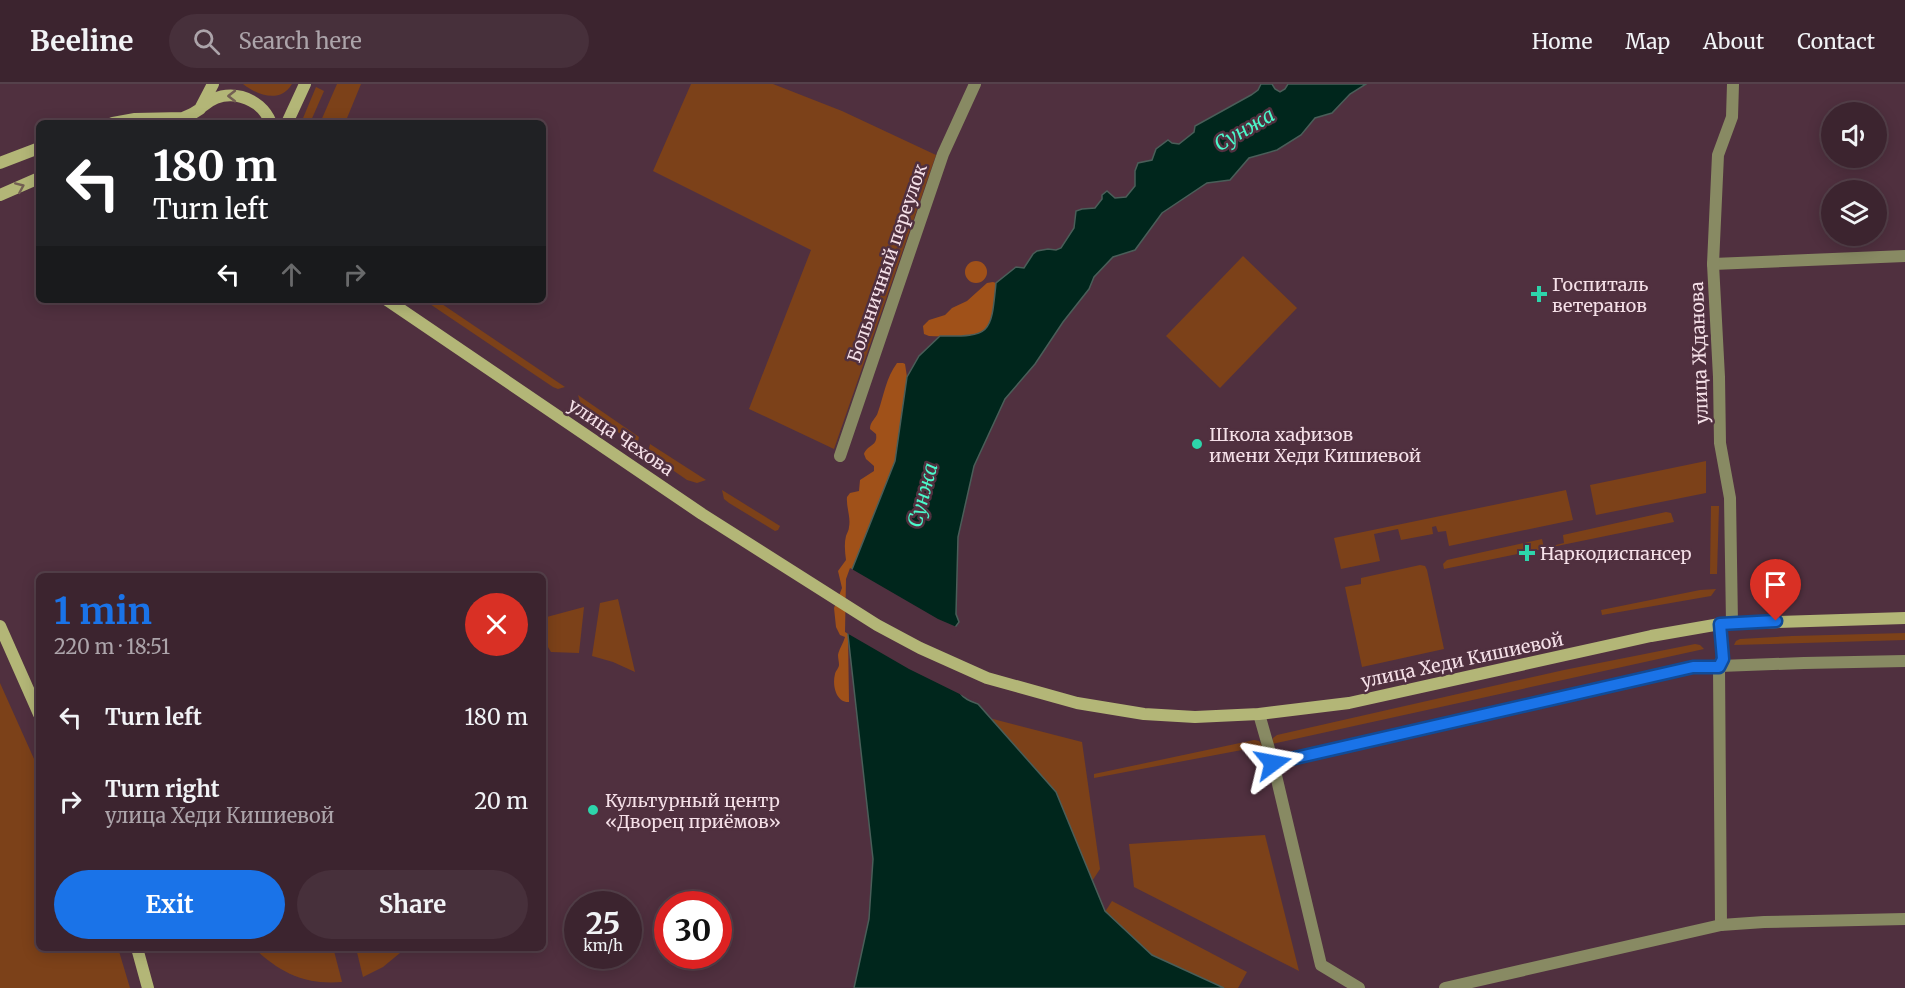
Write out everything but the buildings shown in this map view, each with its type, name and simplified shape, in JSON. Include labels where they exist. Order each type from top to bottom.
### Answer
[{"type":"main road","points":[[194,120],[213,84]]},
{"type":"main road","points":[[287,120],[305,84]]},
{"type":"main road","points":[[130,120],[183,118],[200,110],[213,99],[226,95],[238,95],[250,99],[261,106],[269,120]]},
{"type":"main road","points":[[0,163],[36,149]]},
{"type":"main road","points":[[0,195],[36,179]]},
{"type":"main road","name":"улица Чехова","points":[[391,303],[702,513],[886,630],[956,666],[1027,690]]},
{"type":"main road","name":"улица Хеди Кишиевой","points":[[1027,690],[1088,706],[1143,714],[1195,717],[1259,714],[1349,703],[1651,636],[1726,623],[1905,618]]},
{"type":"main road","points":[[0,626],[36,707]]},
{"type":"main road","points":[[138,951],[148,988]]},
{"type":"street","name":"Больничный переулок","points":[[840,456],[943,154],[975,84]]},
{"type":"street","name":"улица Жданова","points":[[1721,925],[1719,667],[1723,659],[1726,623],[1730,498],[1720,443],[1713,264],[1718,155],[1732,117],[1733,84]]},
{"type":"street","points":[[1713,264],[1905,256]]},
{"type":"street","points":[[1273,763],[1693,667],[1905,661]]},
{"type":"street","points":[[1259,714],[1273,763],[1321,965],[1359,988]]},
{"type":"street","points":[[1445,988],[1721,925],[1905,919]]},
{"type":"shaded area","points":[[243,84],[292,84],[281,94],[268,96]]},
{"type":"shaded area","points":[[337,84],[361,84],[346,120],[321,120]]},
{"type":"shaded area","points":[[691,84],[773,84],[842,111],[936,155],[834,449],[749,409],[811,250],[653,171]]},
{"type":"shaded area","points":[[316,87],[324,91],[311,120],[302,120]]},
{"type":"shaded area","points":[[1243,256],[1297,308],[1220,388],[1166,336]]},
{"type":"shaded area","points":[[976,261],[984,264],[987,272],[984,280],[976,283],[968,280],[965,272],[968,264]]},
{"type":"shaded area","points":[[987,283],[996,283],[993,317],[989,326],[983,331],[966,337],[924,334],[923,326],[929,320],[945,315],[952,308],[967,301]]},
{"type":"shaded area","points":[[428,303],[440,303],[565,387],[558,389]]},
{"type":"shaded area","points":[[897,363],[905,364],[907,377],[895,461],[849,577],[849,702],[845,702],[838,696],[834,683],[839,666],[838,655],[845,637],[840,635],[836,627],[834,608],[842,588],[838,571],[846,560],[845,542],[849,529],[847,497],[850,493],[859,491],[860,480],[874,471],[874,466],[864,454],[876,441],[876,434],[870,426]]},
{"type":"shaded area","points":[[578,395],[639,437],[637,445],[584,409]]},
{"type":"shaded area","points":[[650,444],[706,480],[697,483],[687,480],[648,453]]},
{"type":"shaded area","points":[[1706,461],[1706,493],[1596,515],[1590,485]]},
{"type":"shaded area","points":[[722,490],[780,526],[778,530],[775,531],[729,503],[724,499]]},
{"type":"shaded area","points":[[1566,490],[1573,520],[1449,546],[1446,531],[1438,532],[1436,526],[1432,527],[1433,534],[1401,540],[1398,529],[1374,534],[1380,561],[1341,569],[1334,538]]},
{"type":"shaded area","points":[[1711,506],[1719,506],[1717,574],[1710,574]]},
{"type":"shaded area","points":[[1666,512],[1671,513],[1674,522],[1444,569],[1443,564],[1447,560],[1542,539],[1544,548],[1564,543],[1563,535]]},
{"type":"shaded area","points":[[1420,565],[1425,566],[1427,570],[1444,649],[1362,667],[1345,587],[1361,584],[1361,578]]},
{"type":"shaded area","points":[[1716,589],[1711,596],[1602,615],[1601,610],[1700,590]]},
{"type":"shaded area","points":[[618,599],[635,672],[592,656],[600,603]]},
{"type":"shaded area","points":[[584,607],[579,653],[551,652],[546,644],[546,617]]},
{"type":"shaded area","points":[[1905,633],[1905,640],[1734,645],[1740,639]]},
{"type":"shaded area","points":[[1695,644],[1704,649],[1272,744],[1273,738],[1277,735],[1564,670]]},
{"type":"shaded area","points":[[0,683],[36,763],[36,951],[119,951],[130,988],[0,988]]},
{"type":"shaded area","points":[[970,713],[1082,742],[1100,869],[1022,988],[954,988]]},
{"type":"shaded area","points":[[1254,740],[1259,741],[1263,746],[1094,778],[1094,774]]},
{"type":"shaded area","points":[[1265,835],[1299,971],[1134,887],[1129,844]]},
{"type":"shaded area","points":[[1112,901],[1247,972],[1238,988],[1056,988]]},
{"type":"shaded area","points":[[257,951],[334,951],[342,982],[305,979],[284,971]]},
{"type":"shaded area","points":[[357,951],[402,951],[383,967],[363,977]]},
{"type":"water","name":"Сунжа","points":[[1261,84],[1272,84],[1280,92],[1288,84],[1366,84],[1350,94],[1332,113],[1315,118],[1301,135],[1277,150],[1249,158],[1230,180],[1207,183],[1162,213],[1135,250],[1113,257],[1094,277],[1089,289],[1063,322],[1035,364],[1005,399],[974,466],[958,537],[956,614],[959,622],[948,637],[952,666],[961,694],[978,704],[1056,792],[1105,911],[1152,955],[1224,988],[854,988],[869,919],[873,859],[848,635],[849,577],[895,461],[907,377],[919,356],[940,336],[970,335],[986,329],[992,313],[996,283],[1016,267],[1024,268],[1037,251],[1061,248],[1074,228],[1076,211],[1095,208],[1107,191],[1115,198],[1126,197],[1135,186],[1135,171],[1138,163],[1152,160],[1156,149],[1168,140],[1179,144],[1194,132],[1195,126],[1251,95],[1258,90]]},
{"type":"pier","points":[[850,568],[938,619],[959,628],[951,638],[951,663],[960,680],[963,692],[984,706],[909,669],[845,632],[846,579]]},
{"type":"place","name":"Госпиталь ветеранов","points":[[1539,294]]},
{"type":"place","name":"Школа хафизов имени Хеди Кишиевой","points":[[1197,444]]},
{"type":"place","name":"Наркодиспансер","points":[[1527,553]]},
{"type":"place","name":"Культурный центр «Дворец приёмов»","points":[[593,810]]},
{"type":"route","points":[[1273,763],[1693,667],[1719,667],[1723,659],[1720,624],[1776,621]]}]
